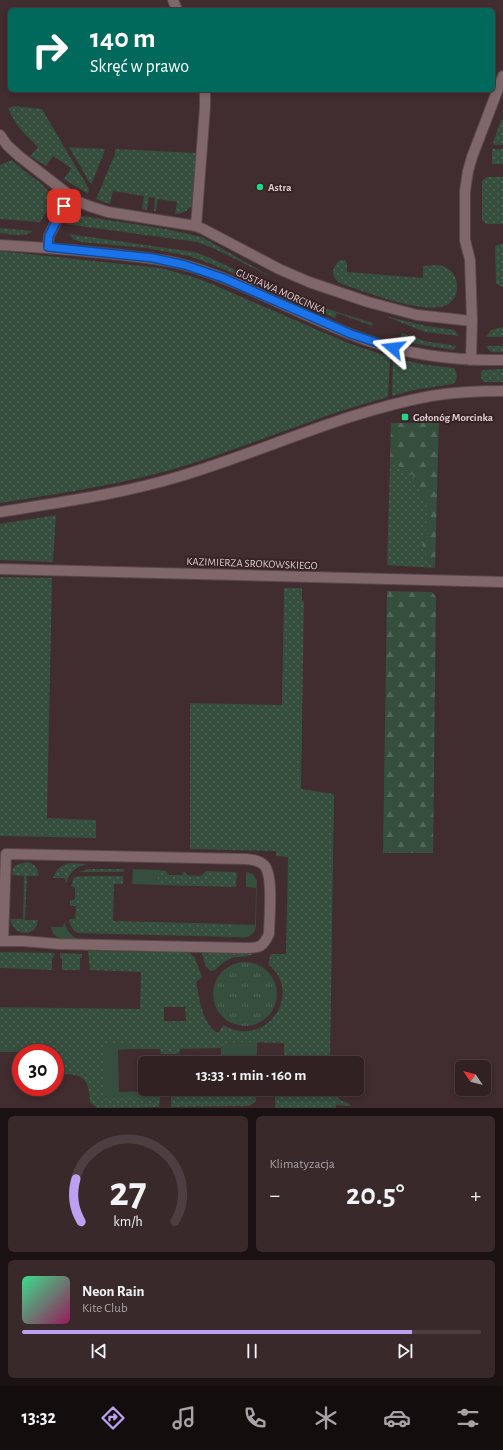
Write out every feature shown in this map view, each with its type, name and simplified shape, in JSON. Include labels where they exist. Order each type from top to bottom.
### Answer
[{"type":"street","points":[[471,360],[472,321],[470,260],[465,240],[465,191],[472,157],[503,76]]},
{"type":"street","points":[[196,226],[205,92]]},
{"type":"street","points":[[0,134],[7,145],[19,156],[77,201],[89,206],[108,212],[196,226],[279,269],[309,282],[400,312],[472,321]]},
{"type":"street","points":[[48,247],[49,236],[69,195]]},
{"type":"street","name":"GUSTAWA MORCINKA","points":[[0,245],[48,247],[153,258],[185,265],[223,278],[365,340],[426,355],[471,360],[503,360]]},
{"type":"street","points":[[0,512],[111,494],[155,484],[344,419],[413,400],[464,392],[503,391]]},
{"type":"street","name":"KAZIMIERZA SROKOWSKIEGO","points":[[0,569],[503,582]]},
{"type":"street","points":[[6,854],[246,859],[256,860],[264,865],[269,872],[269,934],[266,941],[258,947],[75,945],[2,941],[6,854]]},
{"type":"green space","points":[[14,106],[42,109],[89,189],[88,194],[64,179],[71,168],[53,156],[46,166],[30,156],[38,147],[25,134],[14,119],[8,108]]},
{"type":"green space","points":[[501,120],[503,120],[503,145],[494,145],[493,143]]},
{"type":"green space","points":[[69,147],[105,149],[91,185]]},
{"type":"green space","points":[[115,149],[197,153],[193,201],[189,209],[175,214],[177,202],[158,199],[156,211],[154,211],[155,198],[149,197],[147,210],[142,209],[144,196],[113,191],[110,204],[96,199],[115,154]]},
{"type":"green space","points":[[492,149],[503,149],[503,164],[492,164]]},
{"type":"green space","points":[[12,160],[48,191],[50,196],[49,207],[40,222],[0,219],[0,165]]},
{"type":"green space","points":[[487,177],[503,177],[503,224],[486,224],[482,220],[482,181]]},
{"type":"green space","points":[[73,216],[82,216],[166,229],[202,237],[273,278],[213,248],[197,242],[65,224],[69,218]]},
{"type":"green space","points":[[0,228],[33,231],[22,235],[13,235],[0,233]]},
{"type":"green space","points":[[69,234],[194,252],[215,260],[287,294],[324,308],[373,323],[372,326],[337,313],[335,318],[214,265],[189,256],[146,248],[81,242],[73,239]]},
{"type":"green space","points":[[503,244],[503,287],[496,284],[495,246]]},
{"type":"green space","points":[[0,251],[161,268],[207,282],[348,343],[390,357],[388,397],[332,414],[195,463],[167,471],[105,485],[0,503]]},
{"type":"green space","points":[[340,260],[345,260],[347,264],[347,272],[423,278],[423,266],[443,266],[450,270],[454,275],[457,287],[456,293],[450,303],[434,308],[408,305],[393,301],[338,282],[334,276],[333,270]]},
{"type":"green space","points":[[385,316],[426,326],[454,330],[459,336],[425,332]]},
{"type":"green space","points":[[503,327],[503,337],[486,337],[491,330]]},
{"type":"green space","points":[[402,333],[424,341],[457,346],[453,350],[400,341]]},
{"type":"green space","points":[[487,346],[503,346],[503,352],[491,351]]},
{"type":"green space","points":[[393,358],[427,365],[454,368],[457,378],[453,384],[414,390],[392,396]]},
{"type":"green space","points":[[503,369],[503,382],[484,382],[481,378],[481,372],[483,370]]},
{"type":"green space","points":[[439,420],[435,568],[429,561],[422,545],[426,530],[427,508],[413,475],[405,469],[390,463],[391,423]]},
{"type":"green space","points":[[390,463],[405,469],[413,475],[428,508],[426,530],[422,545],[429,561],[435,568],[387,565]]},
{"type":"green space","points":[[56,515],[53,562],[0,560],[0,524]]},
{"type":"green space","points":[[0,577],[52,578],[47,818],[96,820],[96,838],[0,836]]},
{"type":"green space","points":[[284,588],[302,588],[302,600],[304,601],[301,789],[334,794],[330,1056],[284,1056],[284,1043],[238,1042],[228,1044],[228,1046],[221,1046],[221,1048],[180,1049],[179,1054],[161,1054],[160,1049],[133,1049],[133,1044],[103,1047],[103,1098],[160,1098],[159,1107],[97,1108],[90,1102],[88,1088],[84,1079],[75,1075],[64,1074],[64,1044],[12,1044],[12,1049],[0,1049],[0,1007],[140,1009],[141,972],[90,970],[88,951],[189,952],[195,958],[202,977],[196,982],[204,1016],[216,1032],[219,1032],[223,1025],[239,1031],[253,1030],[265,1025],[275,1015],[281,1003],[282,990],[278,976],[268,964],[271,954],[286,954],[288,857],[276,856],[276,851],[190,849],[190,703],[282,705]],"holes":[[[164,1007],[185,1007],[186,1021],[164,1021]]]},
{"type":"green space","points":[[387,591],[432,592],[436,597],[433,853],[383,853]]},
{"type":"green space","points":[[27,862],[36,867],[39,876],[27,876],[25,920],[38,920],[33,930],[25,933],[16,929],[12,925],[10,919],[23,919],[24,876],[12,875],[13,868],[16,865]]},
{"type":"green space","points":[[70,863],[87,864],[74,870],[66,883],[65,878],[53,878],[59,868]]},
{"type":"green space","points":[[89,869],[124,869],[124,872],[80,872]]},
{"type":"green space","points":[[133,869],[158,870],[158,885],[132,884]]},
{"type":"green space","points":[[158,870],[166,871],[169,875],[182,875],[184,871],[187,875],[201,876],[206,871],[235,872],[237,873],[236,887],[158,885]]},
{"type":"green space","points":[[246,872],[253,874],[257,880],[256,926],[253,933],[248,937],[233,937],[233,924],[255,925],[256,888],[246,887]]},
{"type":"green space","points":[[123,876],[123,884],[114,884],[113,921],[233,924],[233,937],[77,933],[69,921],[69,919],[75,919],[76,906],[70,906],[70,901],[75,899],[75,888],[71,886],[74,877]]},
{"type":"green space","points":[[64,922],[70,933],[80,940],[62,939],[52,932],[51,927],[63,927]]},
{"type":"green space","points":[[0,952],[55,953],[54,957],[52,958],[52,970],[0,968]]},
{"type":"green space","points":[[60,953],[82,954],[82,958],[80,958],[80,970],[62,970],[62,958],[60,958]]},
{"type":"green space","points":[[202,953],[253,954],[231,958],[213,971],[206,966]]},
{"type":"green space","points":[[245,962],[257,964],[268,971],[275,982],[277,994],[275,1006],[268,1017],[257,1024],[245,1026],[233,1024],[222,1017],[215,1006],[213,994],[215,982],[222,971],[233,964]]},
{"type":"green space","points":[[238,1042],[257,1042],[257,1056],[221,1056],[221,1046],[227,1046],[228,1044]]},
{"type":"green space","points":[[106,1044],[133,1044],[133,1049],[118,1050],[119,1092],[138,1092],[138,1096],[160,1096],[160,1098],[103,1098],[103,1047]]},
{"type":"green space","points":[[0,1049],[12,1049],[12,1052],[0,1052]]},
{"type":"green space","points":[[180,1096],[235,1096],[180,1097]]},
{"type":"green space","points":[[235,1096],[256,1097],[256,1101],[249,1106],[171,1107],[171,1097]]},
{"type":"green space","points":[[235,1096],[256,1096],[256,1097]]},
{"type":"green space","points":[[275,1096],[336,1096],[340,1100],[350,1104],[350,1106],[336,1105],[336,1108],[275,1108]]},
{"type":"place","name":"Astra","points":[[260,187]]},
{"type":"place","name":"Gołonóg Morcinka","points":[[405,417]]},
{"type":"route","points":[[64,206],[49,236],[48,247],[172,261],[208,272],[365,340],[393,348]]}]
